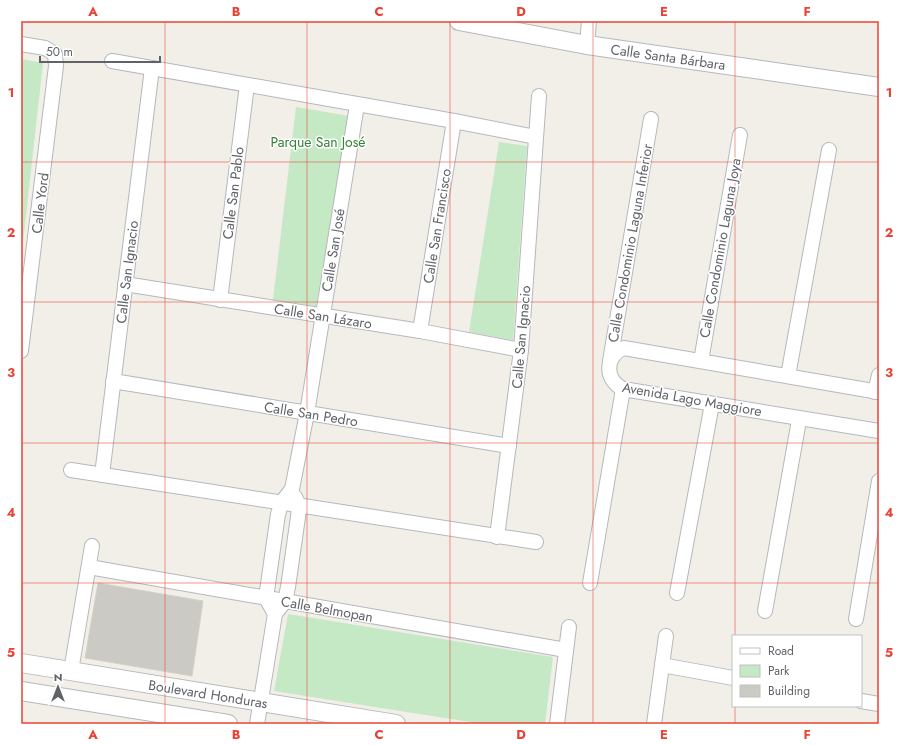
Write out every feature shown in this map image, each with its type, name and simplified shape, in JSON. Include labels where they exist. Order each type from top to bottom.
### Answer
[{"type":"street","name":"Calle Santa Bárbara","points":[[459,21],[481,23],[587,45],[879,87]]},
{"type":"street","points":[[587,45],[589,21]]},
{"type":"street","name":"Calle Yord","points":[[21,44],[45,48],[55,54],[56,66],[27,253],[21,351]]},
{"type":"street","points":[[112,61],[454,121],[536,137]]},
{"type":"street","name":"Calle San Ignacio","points":[[102,475],[152,68]]},
{"type":"street","name":"Calle San Pablo","points":[[220,300],[247,85]]},
{"type":"street","name":"Calle San Ignacio","points":[[497,537],[521,350],[539,96]]},
{"type":"street","name":"Calle San José","points":[[266,598],[278,514],[282,502],[292,489],[307,413],[357,105]]},
{"type":"street","name":"Calle Condominio Laguna Inferior","points":[[609,366],[651,120]]},
{"type":"street","name":"Calle San Francisco","points":[[420,331],[454,121]]},
{"type":"street","name":"Calle Condominio Laguna Joya","points":[[701,361],[740,135]]},
{"type":"street","points":[[788,376],[829,150]]},
{"type":"street","name":"Calle San Lázaro","points":[[125,284],[420,331],[521,350]]},
{"type":"street","name":"Avenida Lago Maggiore","points":[[877,392],[624,348],[617,351],[609,366],[612,380],[617,386],[623,389],[879,431]]},
{"type":"street","points":[[877,392],[879,375]]},
{"type":"street","name":"Calle San Pedro","points":[[113,381],[509,446]]},
{"type":"street","points":[[590,583],[623,389]]},
{"type":"street","points":[[677,593],[712,404]]},
{"type":"street","points":[[765,611],[798,426],[798,418]]},
{"type":"street","points":[[71,470],[536,542]]},
{"type":"street","points":[[856,619],[879,481]]},
{"type":"street","points":[[258,724],[275,614],[285,601],[295,544],[299,505],[292,489]]},
{"type":"street","points":[[71,671],[92,546]]},
{"type":"street","name":"Calle Belmopan","points":[[89,567],[566,650]]},
{"type":"street","points":[[266,598],[275,614]]},
{"type":"street","points":[[557,724],[569,627]]},
{"type":"street","points":[[654,724],[666,636]]},
{"type":"street","name":"Boulevard Honduras","points":[[21,663],[396,724]]},
{"type":"street","points":[[662,665],[732,678]]},
{"type":"street","name":"Boulevard Honduras","points":[[21,691],[228,724]]},
{"type":"street","points":[[862,700],[879,704]]},
{"type":"green space","points":[[21,59],[43,63],[23,242],[21,242]]},
{"type":"green space","name":"Parque San José","points":[[296,107],[349,116],[316,306],[273,300]]},
{"type":"green space","points":[[499,142],[527,146],[513,340],[469,332]]},
{"type":"green space","points":[[288,614],[553,657],[545,724],[483,724],[274,691]]},
{"type":"building","points":[[98,583],[203,601],[192,676],[85,658]]}]
